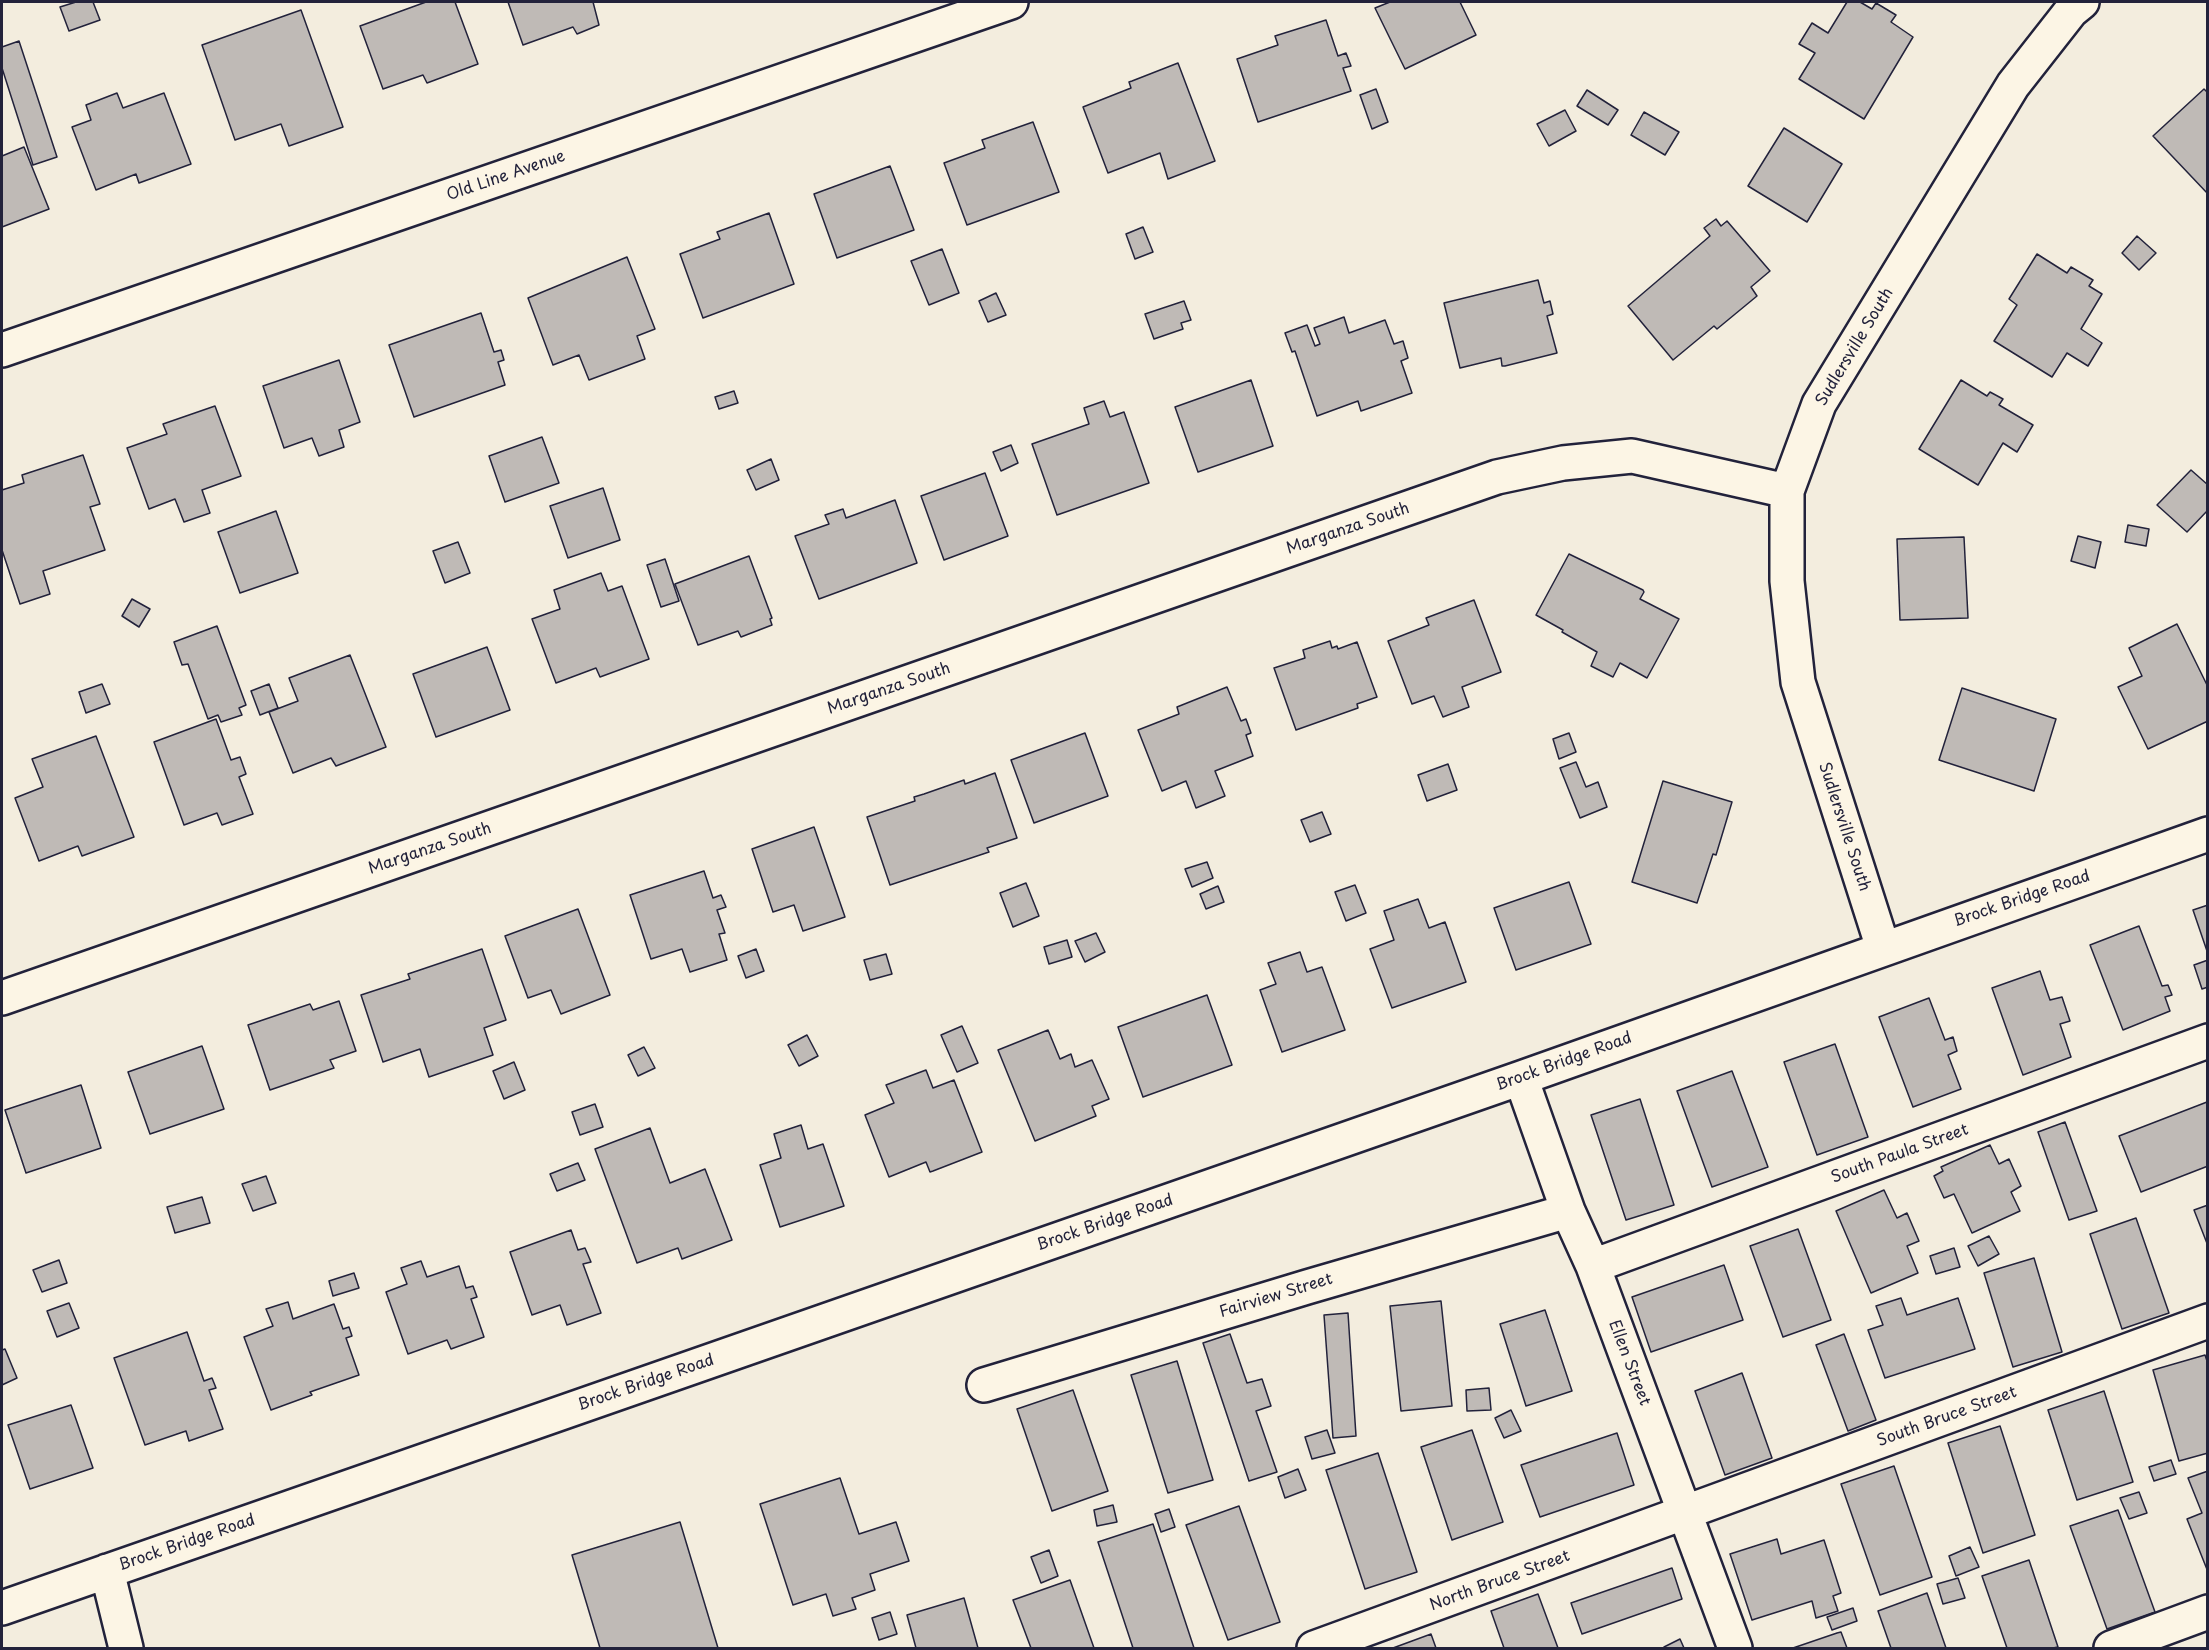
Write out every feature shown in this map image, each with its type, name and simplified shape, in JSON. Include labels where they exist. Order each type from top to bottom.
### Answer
[{"type":"street","name":"Old Line Avenue","points":[[2,350],[1011,2]]},
{"type":"street","name":"Sudlersville South","points":[[1883,948],[1798,682],[1787,581],[1787,491],[1819,404],[2013,85],[2071,11],[2082,2]]},
{"type":"street","name":"Marganza South","points":[[2,998],[1497,477],[1563,464],[1632,456],[1787,491]]},
{"type":"street","name":"Brock Bridge Road","points":[[2,1608],[1521,1078],[2208,834]]},
{"type":"street","name":"South Paula Street","points":[[1593,1266],[2208,1041]]},
{"type":"street","name":"Ellen Street","points":[[1521,1078],[1568,1211],[1593,1266],[1735,1648]]},
{"type":"street","name":"Fairview Street","points":[[984,1385],[1568,1211]]},
{"type":"street","name":"South Bruce Street","points":[[1686,1513],[2208,1321]]},
{"type":"street","name":"North Bruce Street","points":[[1314,1648],[1686,1513]]},
{"type":"street","points":[[107,1571],[126,1648]]},
{"type":"street","points":[[2111,1648],[2208,1612]]},
{"type":"building","points":[[76,2],[93,2],[100,20],[69,31],[60,7]]},
{"type":"building","points":[[426,2],[455,2],[478,64],[427,83],[423,75],[383,89],[360,26]]},
{"type":"building","points":[[508,2],[593,2],[599,25],[577,34],[573,27],[523,45]]},
{"type":"building","points":[[1390,2],[1460,2],[1476,35],[1405,69],[1375,8]]},
{"type":"building","points":[[1847,2],[1860,2],[1872,9],[1876,3],[1896,15],[1891,22],[1913,37],[1864,119],[1799,79],[1815,53],[1799,44],[1812,23],[1828,33]]},
{"type":"building","points":[[301,10],[343,127],[289,146],[281,124],[235,140],[202,45]]},
{"type":"building","points":[[1326,20],[1338,56],[1346,53],[1351,66],[1343,68],[1351,91],[1258,122],[1237,59],[1278,45],[1275,36]]},
{"type":"building","points":[[19,41],[57,157],[33,165],[2,68],[2,47]]},
{"type":"building","points":[[1178,63],[1215,161],[1168,179],[1160,153],[1108,173],[1083,107],[1131,88],[1129,82]]},
{"type":"building","points":[[1376,89],[1388,122],[1372,129],[1360,95]]},
{"type":"building","points":[[2204,89],[2208,93],[2208,194],[2153,136]]},
{"type":"building","points":[[1587,90],[1618,110],[1608,125],[1577,106]]},
{"type":"building","points":[[117,93],[123,108],[164,93],[191,164],[139,183],[136,174],[96,190],[72,127],[91,120],[86,105]]},
{"type":"building","points":[[1565,110],[1576,131],[1549,146],[1537,124]]},
{"type":"building","points":[[1644,112],[1679,132],[1665,155],[1631,135]]},
{"type":"building","points":[[1033,122],[1059,192],[967,225],[944,163],[985,148],[982,140]]},
{"type":"building","points":[[1784,128],[1842,164],[1807,222],[1748,186]]},
{"type":"building","points":[[24,147],[49,209],[2,227],[2,156]]},
{"type":"building","points":[[890,166],[914,230],[837,258],[814,194]]},
{"type":"building","points":[[769,213],[794,284],[703,318],[680,254],[720,239],[717,232]]},
{"type":"building","points":[[1716,219],[1721,226],[1727,221],[1770,271],[1751,287],[1757,296],[1717,329],[1714,326],[1673,360],[1628,306],[1710,236],[1704,228]]},
{"type":"building","points":[[1143,227],[1153,252],[1135,259],[1126,234]]},
{"type":"building","points":[[2137,236],[2156,253],[2139,270],[2122,253]]},
{"type":"building","points":[[942,249],[959,293],[929,305],[911,261]]},
{"type":"building","points":[[2037,254],[2067,273],[2071,267],[2093,280],[2089,286],[2102,294],[2081,329],[2102,343],[2088,366],[2067,353],[2052,377],[1994,341],[2017,305],[2009,299]]},
{"type":"building","points":[[627,257],[655,329],[637,336],[645,359],[589,380],[579,355],[553,365],[528,298]]},
{"type":"building","points":[[1538,280],[1544,303],[1550,301],[1553,314],[1547,316],[1557,353],[1505,366],[1502,366],[1501,358],[1460,368],[1444,303]]},
{"type":"building","points":[[996,293],[1006,315],[988,322],[979,301]]},
{"type":"building","points":[[1184,301],[1191,320],[1181,323],[1183,329],[1154,339],[1145,314]]},
{"type":"building","points":[[481,313],[494,352],[501,350],[504,360],[498,362],[505,385],[414,417],[389,345]]},
{"type":"building","points":[[1344,317],[1349,333],[1385,320],[1394,344],[1403,341],[1408,358],[1401,361],[1412,393],[1361,411],[1358,401],[1317,416],[1295,351],[1292,352],[1285,333],[1307,325],[1315,346],[1320,344],[1314,328]]},
{"type":"building","points":[[339,360],[360,422],[339,430],[344,447],[319,456],[312,438],[284,448],[263,386]]},
{"type":"building","points":[[1251,380],[1273,446],[1198,472],[1175,407]]},
{"type":"building","points":[[1961,380],[1987,396],[1990,392],[2003,399],[1999,405],[2033,425],[2017,452],[2003,443],[1978,485],[1919,449]]},
{"type":"building","points":[[734,391],[738,403],[719,409],[715,397]]},
{"type":"building","points":[[1104,401],[1110,417],[1124,412],[1149,483],[1057,515],[1032,444],[1089,424],[1084,408]]},
{"type":"building","points":[[215,406],[241,476],[202,490],[210,513],[184,522],[175,499],[149,509],[127,448],[167,434],[163,424]]},
{"type":"building","points":[[542,437],[559,483],[505,502],[489,456]]},
{"type":"building","points":[[1011,445],[1018,463],[1001,471],[993,452]]},
{"type":"building","points":[[83,455],[100,504],[90,507],[105,550],[43,571],[50,594],[20,604],[2,550],[2,490],[24,483],[22,475]]},
{"type":"building","points":[[771,459],[779,480],[756,490],[747,470]]},
{"type":"building","points":[[2191,470],[2208,485],[2208,510],[2187,532],[2157,505]]},
{"type":"building","points":[[985,473],[1008,536],[944,560],[921,496]]},
{"type":"building","points":[[603,488],[620,540],[568,558],[550,506]]},
{"type":"building","points":[[895,500],[917,563],[819,599],[795,536],[829,524],[825,515],[843,509],[846,518]]},
{"type":"building","points":[[276,511],[298,573],[240,593],[218,532]]},
{"type":"building","points":[[2128,525],[2149,529],[2146,546],[2125,542]]},
{"type":"building","points":[[2078,536],[2101,542],[2095,568],[2071,561]]},
{"type":"building","points":[[1964,537],[1968,618],[1900,620],[1897,539]]},
{"type":"building","points":[[458,542],[470,573],[445,583],[433,551]]},
{"type":"building","points":[[1569,554],[1643,590],[1640,599],[1679,619],[1647,678],[1620,663],[1613,677],[1591,666],[1597,652],[1536,615]]},
{"type":"building","points":[[749,556],[772,618],[770,619],[772,625],[741,637],[738,631],[698,645],[675,584]]},
{"type":"building","points":[[665,559],[679,601],[661,607],[647,565]]},
{"type":"building","points":[[601,573],[608,591],[622,586],[649,659],[600,677],[596,668],[556,683],[532,619],[560,609],[554,590]]},
{"type":"building","points":[[132,599],[150,609],[139,627],[122,616]]},
{"type":"building","points":[[1474,600],[1501,672],[1462,687],[1469,707],[1443,717],[1434,696],[1412,704],[1388,641],[1429,625],[1426,618]]},
{"type":"building","points":[[2177,624],[2208,687],[2208,721],[2148,749],[2118,687],[2142,676],[2129,648]]},
{"type":"building","points":[[217,626],[246,705],[239,708],[242,715],[221,722],[218,715],[208,719],[188,664],[182,665],[174,642]]},
{"type":"building","points":[[1330,641],[1332,648],[1337,646],[1338,649],[1357,642],[1377,697],[1357,704],[1358,708],[1296,730],[1274,668],[1305,658],[1303,650]]},
{"type":"building","points":[[487,647],[510,710],[436,737],[413,674]]},
{"type":"building","points":[[350,655],[386,747],[336,766],[331,758],[293,773],[269,712],[298,701],[289,678]]},
{"type":"building","points":[[102,684],[110,704],[86,713],[79,692]]},
{"type":"building","points":[[269,684],[278,708],[260,715],[251,691]]},
{"type":"building","points":[[1227,687],[1241,721],[1246,719],[1251,733],[1246,735],[1253,756],[1215,771],[1225,796],[1196,808],[1186,781],[1162,791],[1138,730],[1179,714],[1177,707]]},
{"type":"building","points":[[1962,688],[2056,719],[2034,791],[1939,760]]},
{"type":"building","points":[[216,719],[231,760],[240,757],[246,774],[239,777],[253,814],[222,825],[217,813],[184,825],[154,742]]},
{"type":"building","points":[[1085,733],[1108,796],[1034,823],[1011,760]]},
{"type":"building","points":[[1569,733],[1576,752],[1559,759],[1553,739]]},
{"type":"building","points":[[96,736],[134,837],[82,856],[78,846],[39,861],[15,798],[43,787],[32,759]]},
{"type":"building","points":[[1576,762],[1586,787],[1598,782],[1607,807],[1580,818],[1560,768]]},
{"type":"building","points":[[1448,764],[1457,790],[1427,801],[1418,775]]},
{"type":"building","points":[[995,773],[1017,838],[987,848],[989,852],[890,885],[867,817],[915,801],[914,797],[964,780],[965,784]]},
{"type":"building","points":[[1663,781],[1732,802],[1716,855],[1713,854],[1697,903],[1632,882]]},
{"type":"building","points":[[1322,812],[1331,834],[1310,842],[1301,820]]},
{"type":"building","points":[[814,827],[845,917],[803,931],[794,905],[773,912],[752,849]]},
{"type":"building","points":[[1207,862],[1213,878],[1192,887],[1185,869]]},
{"type":"building","points":[[704,871],[713,898],[721,895],[726,907],[717,910],[725,933],[719,934],[727,960],[690,972],[682,949],[651,959],[630,895]]},
{"type":"building","points":[[1569,882],[1591,944],[1516,970],[1494,908]]},
{"type":"building","points":[[1026,883],[1039,916],[1013,927],[1000,893]]},
{"type":"building","points":[[1355,885],[1366,913],[1346,921],[1335,892]]},
{"type":"building","points":[[1218,886],[1224,902],[1206,909],[1200,894]]},
{"type":"building","points":[[1418,899],[1429,928],[1445,922],[1466,982],[1392,1008],[1370,949],[1394,940],[1384,911]]},
{"type":"building","points":[[2208,905],[2208,954],[2193,910]]},
{"type":"building","points":[[578,909],[610,995],[561,1014],[551,990],[528,998],[505,936]]},
{"type":"building","points":[[2139,926],[2162,986],[2168,985],[2172,995],[2165,997],[2170,1011],[2123,1030],[2090,945]]},
{"type":"building","points":[[1096,933],[1105,952],[1085,962],[1075,941]]},
{"type":"building","points":[[1067,940],[1072,957],[1049,964],[1044,947]]},
{"type":"building","points":[[482,949],[506,1020],[484,1028],[493,1055],[429,1077],[420,1049],[383,1062],[361,995],[410,979],[408,974]]},
{"type":"building","points":[[756,949],[764,971],[746,978],[738,956]]},
{"type":"building","points":[[1300,952],[1307,972],[1322,967],[1345,1030],[1282,1052],[1260,990],[1276,984],[1268,963]]},
{"type":"building","points":[[886,954],[892,974],[870,980],[864,960]]},
{"type":"building","points":[[2208,960],[2208,987],[2202,989],[2194,965]]},
{"type":"building","points":[[2040,971],[2050,1000],[2062,997],[2070,1021],[2060,1024],[2071,1057],[2023,1075],[1992,988]]},
{"type":"building","points":[[1207,995],[1232,1065],[1143,1097],[1118,1027]]},
{"type":"building","points":[[1929,998],[1945,1040],[1953,1037],[1957,1051],[1948,1055],[1961,1089],[1913,1107],[1879,1017]]},
{"type":"building","points":[[339,1001],[356,1051],[330,1060],[334,1068],[270,1090],[248,1025],[310,1004],[313,1010]]},
{"type":"building","points":[[962,1026],[978,1063],[957,1072],[941,1035]]},
{"type":"building","points":[[1048,1030],[1060,1059],[1071,1054],[1075,1067],[1092,1060],[1109,1099],[1092,1106],[1096,1116],[1035,1141],[998,1050]]},
{"type":"building","points":[[807,1035],[818,1056],[799,1066],[788,1045]]},
{"type":"building","points":[[1835,1044],[1868,1137],[1817,1155],[1784,1062]]},
{"type":"building","points":[[202,1046],[224,1109],[150,1134],[128,1072]]},
{"type":"building","points":[[644,1047],[655,1068],[638,1076],[628,1055]]},
{"type":"building","points":[[514,1062],[525,1090],[504,1099],[493,1071]]},
{"type":"building","points":[[926,1070],[933,1088],[954,1080],[982,1152],[930,1172],[926,1162],[889,1177],[865,1115],[894,1103],[886,1085]]},
{"type":"building","points":[[1732,1071],[1768,1167],[1712,1187],[1677,1091]]},
{"type":"building","points":[[81,1085],[101,1148],[26,1173],[5,1110]]},
{"type":"building","points":[[1640,1099],[1674,1205],[1626,1220],[1591,1115]]},
{"type":"building","points":[[2207,1102],[2208,1166],[2141,1192],[2119,1136]]},
{"type":"building","points":[[595,1104],[603,1127],[580,1135],[572,1112]]},
{"type":"building","points":[[2065,1122],[2097,1211],[2069,1220],[2038,1132]]},
{"type":"building","points":[[801,1125],[808,1149],[823,1144],[844,1206],[780,1227],[760,1165],[781,1158],[774,1134]]},
{"type":"building","points":[[650,1128],[670,1183],[705,1169],[732,1240],[682,1259],[678,1248],[637,1263],[595,1149]]},
{"type":"building","points":[[1990,1145],[1999,1164],[2009,1159],[2021,1186],[2011,1192],[2020,1211],[1972,1233],[1954,1194],[1944,1198],[1934,1176],[1943,1171],[1941,1167]]},
{"type":"building","points":[[578,1163],[585,1180],[557,1191],[550,1174]]},
{"type":"building","points":[[266,1176],[276,1203],[253,1211],[242,1184]]},
{"type":"building","points":[[1884,1190],[1897,1218],[1907,1213],[1919,1241],[1907,1246],[1918,1273],[1871,1293],[1836,1211]]},
{"type":"building","points":[[202,1197],[210,1223],[175,1233],[167,1207]]},
{"type":"building","points":[[2208,1205],[2208,1246],[2194,1210]]},
{"type":"building","points":[[2136,1218],[2169,1313],[2122,1329],[2090,1234]]},
{"type":"building","points":[[1798,1229],[1831,1320],[1783,1337],[1750,1246]]},
{"type":"building","points":[[571,1230],[578,1250],[585,1248],[591,1262],[583,1264],[601,1313],[567,1325],[560,1305],[532,1315],[510,1252]]},
{"type":"building","points":[[1989,1236],[1999,1254],[1978,1266],[1968,1246]]},
{"type":"building","points":[[1954,1248],[1960,1267],[1936,1274],[1930,1256]]},
{"type":"building","points":[[2034,1258],[2062,1352],[2013,1367],[1984,1273]]},
{"type":"building","points":[[59,1260],[67,1283],[42,1292],[33,1270]]},
{"type":"building","points":[[421,1261],[427,1277],[459,1266],[466,1288],[473,1286],[477,1297],[471,1299],[484,1337],[451,1349],[447,1340],[408,1354],[386,1292],[407,1284],[401,1268]]},
{"type":"building","points":[[1724,1265],[1743,1320],[1651,1352],[1632,1297]]},
{"type":"building","points":[[354,1273],[359,1288],[333,1296],[329,1281]]},
{"type":"building","points":[[1901,1298],[1907,1315],[1958,1298],[1975,1349],[1885,1378],[1868,1330],[1883,1325],[1876,1306]]},
{"type":"building","points":[[1441,1301],[1452,1406],[1401,1411],[1390,1306]]},
{"type":"building","points":[[288,1302],[293,1319],[334,1304],[343,1329],[349,1327],[352,1336],[346,1338],[359,1375],[310,1392],[312,1395],[271,1410],[244,1337],[273,1326],[266,1309]]},
{"type":"building","points":[[69,1303],[79,1328],[57,1337],[47,1311]]},
{"type":"building","points":[[1545,1310],[1572,1391],[1526,1406],[1500,1324]]},
{"type":"building","points":[[1348,1313],[1356,1436],[1333,1438],[1324,1315]]},
{"type":"building","points":[[187,1332],[204,1381],[212,1378],[216,1388],[209,1390],[223,1429],[189,1441],[186,1431],[145,1445],[114,1358]]},
{"type":"building","points":[[1230,1334],[1247,1383],[1262,1379],[1271,1406],[1256,1411],[1277,1472],[1249,1481],[1203,1343]]},
{"type":"building","points":[[1844,1334],[1876,1420],[1848,1431],[1816,1345]]},
{"type":"building","points":[[5,1349],[17,1378],[2,1385],[2,1350]]},
{"type":"building","points":[[2205,1355],[2208,1364],[2208,1453],[2179,1461],[2153,1370]]},
{"type":"building","points":[[1177,1361],[1213,1480],[1168,1493],[1131,1375]]},
{"type":"building","points":[[1742,1373],[1772,1458],[1725,1475],[1695,1391]]},
{"type":"building","points":[[1489,1388],[1491,1410],[1467,1411],[1466,1390]]},
{"type":"building","points":[[1073,1390],[1108,1491],[1052,1511],[1017,1409]]},
{"type":"building","points":[[2104,1391],[2133,1482],[2077,1500],[2048,1410]]},
{"type":"building","points":[[71,1405],[93,1468],[30,1489],[8,1425]]},
{"type":"building","points":[[1511,1410],[1521,1431],[1504,1438],[1495,1418]]},
{"type":"building","points":[[2000,1426],[2035,1535],[1983,1553],[1948,1443]]},
{"type":"building","points":[[1327,1430],[1335,1453],[1312,1459],[1305,1437]]},
{"type":"building","points":[[1472,1430],[1503,1522],[1452,1540],[1421,1447]]},
{"type":"building","points":[[1617,1433],[1634,1485],[1540,1517],[1521,1465]]},
{"type":"building","points":[[1378,1453],[1417,1572],[1365,1589],[1326,1470]]},
{"type":"building","points":[[2171,1460],[2176,1474],[2154,1481],[2149,1467]]},
{"type":"building","points":[[1894,1466],[1932,1577],[1880,1595],[1841,1484]]},
{"type":"building","points":[[1298,1469],[1306,1490],[1285,1498],[1278,1477]]},
{"type":"building","points":[[2208,1471],[2208,1572],[2187,1519],[2202,1513],[2188,1478]]},
{"type":"building","points":[[840,1478],[859,1534],[896,1522],[909,1561],[870,1574],[875,1590],[852,1598],[856,1609],[833,1616],[826,1594],[793,1605],[760,1504]]},
{"type":"building","points":[[2139,1492],[2147,1513],[2129,1519],[2120,1498]]},
{"type":"building","points":[[1113,1505],[1117,1522],[1097,1526],[1094,1510]]},
{"type":"building","points":[[1239,1506],[1280,1622],[1228,1640],[1186,1525]]},
{"type":"building","points":[[1169,1509],[1175,1527],[1161,1532],[1155,1514]]},
{"type":"building","points":[[2118,1510],[2155,1612],[2107,1629],[2070,1526]]},
{"type":"building","points":[[680,1522],[718,1648],[600,1648],[572,1555]]},
{"type":"building","points":[[1153,1524],[1194,1648],[1133,1648],[1098,1542]]},
{"type":"building","points":[[1777,1539],[1781,1554],[1824,1540],[1841,1593],[1833,1596],[1838,1611],[1816,1618],[1812,1601],[1752,1620],[1730,1554]]},
{"type":"building","points":[[1970,1547],[1979,1567],[1956,1576],[1949,1556]]},
{"type":"building","points":[[1049,1550],[1058,1576],[1041,1583],[1031,1557]]},
{"type":"building","points":[[2029,1560],[2058,1647],[2007,1648],[1982,1576]]},
{"type":"building","points":[[1672,1568],[1682,1599],[1582,1634],[1571,1603]]},
{"type":"building","points":[[1958,1578],[1965,1598],[1943,1604],[1937,1584]]},
{"type":"building","points":[[1070,1580],[1094,1648],[1031,1648],[1013,1600]]},
{"type":"building","points":[[1927,1593],[1946,1648],[1891,1648],[1878,1611]]},
{"type":"building","points":[[1538,1594],[1558,1648],[1504,1648],[1491,1611]]},
{"type":"building","points":[[964,1598],[978,1648],[916,1648],[907,1615]]},
{"type":"building","points":[[1853,1608],[1857,1621],[1832,1630],[1827,1617]]},
{"type":"building","points":[[890,1612],[897,1634],[879,1640],[872,1618]]},
{"type":"building","points":[[1841,1632],[1847,1648],[1793,1648],[1837,1633]]},
{"type":"building","points":[[1431,1634],[1436,1648],[1393,1648]]},
{"type":"building","points":[[1680,1639],[1684,1648],[1664,1648],[1664,1647]]}]
